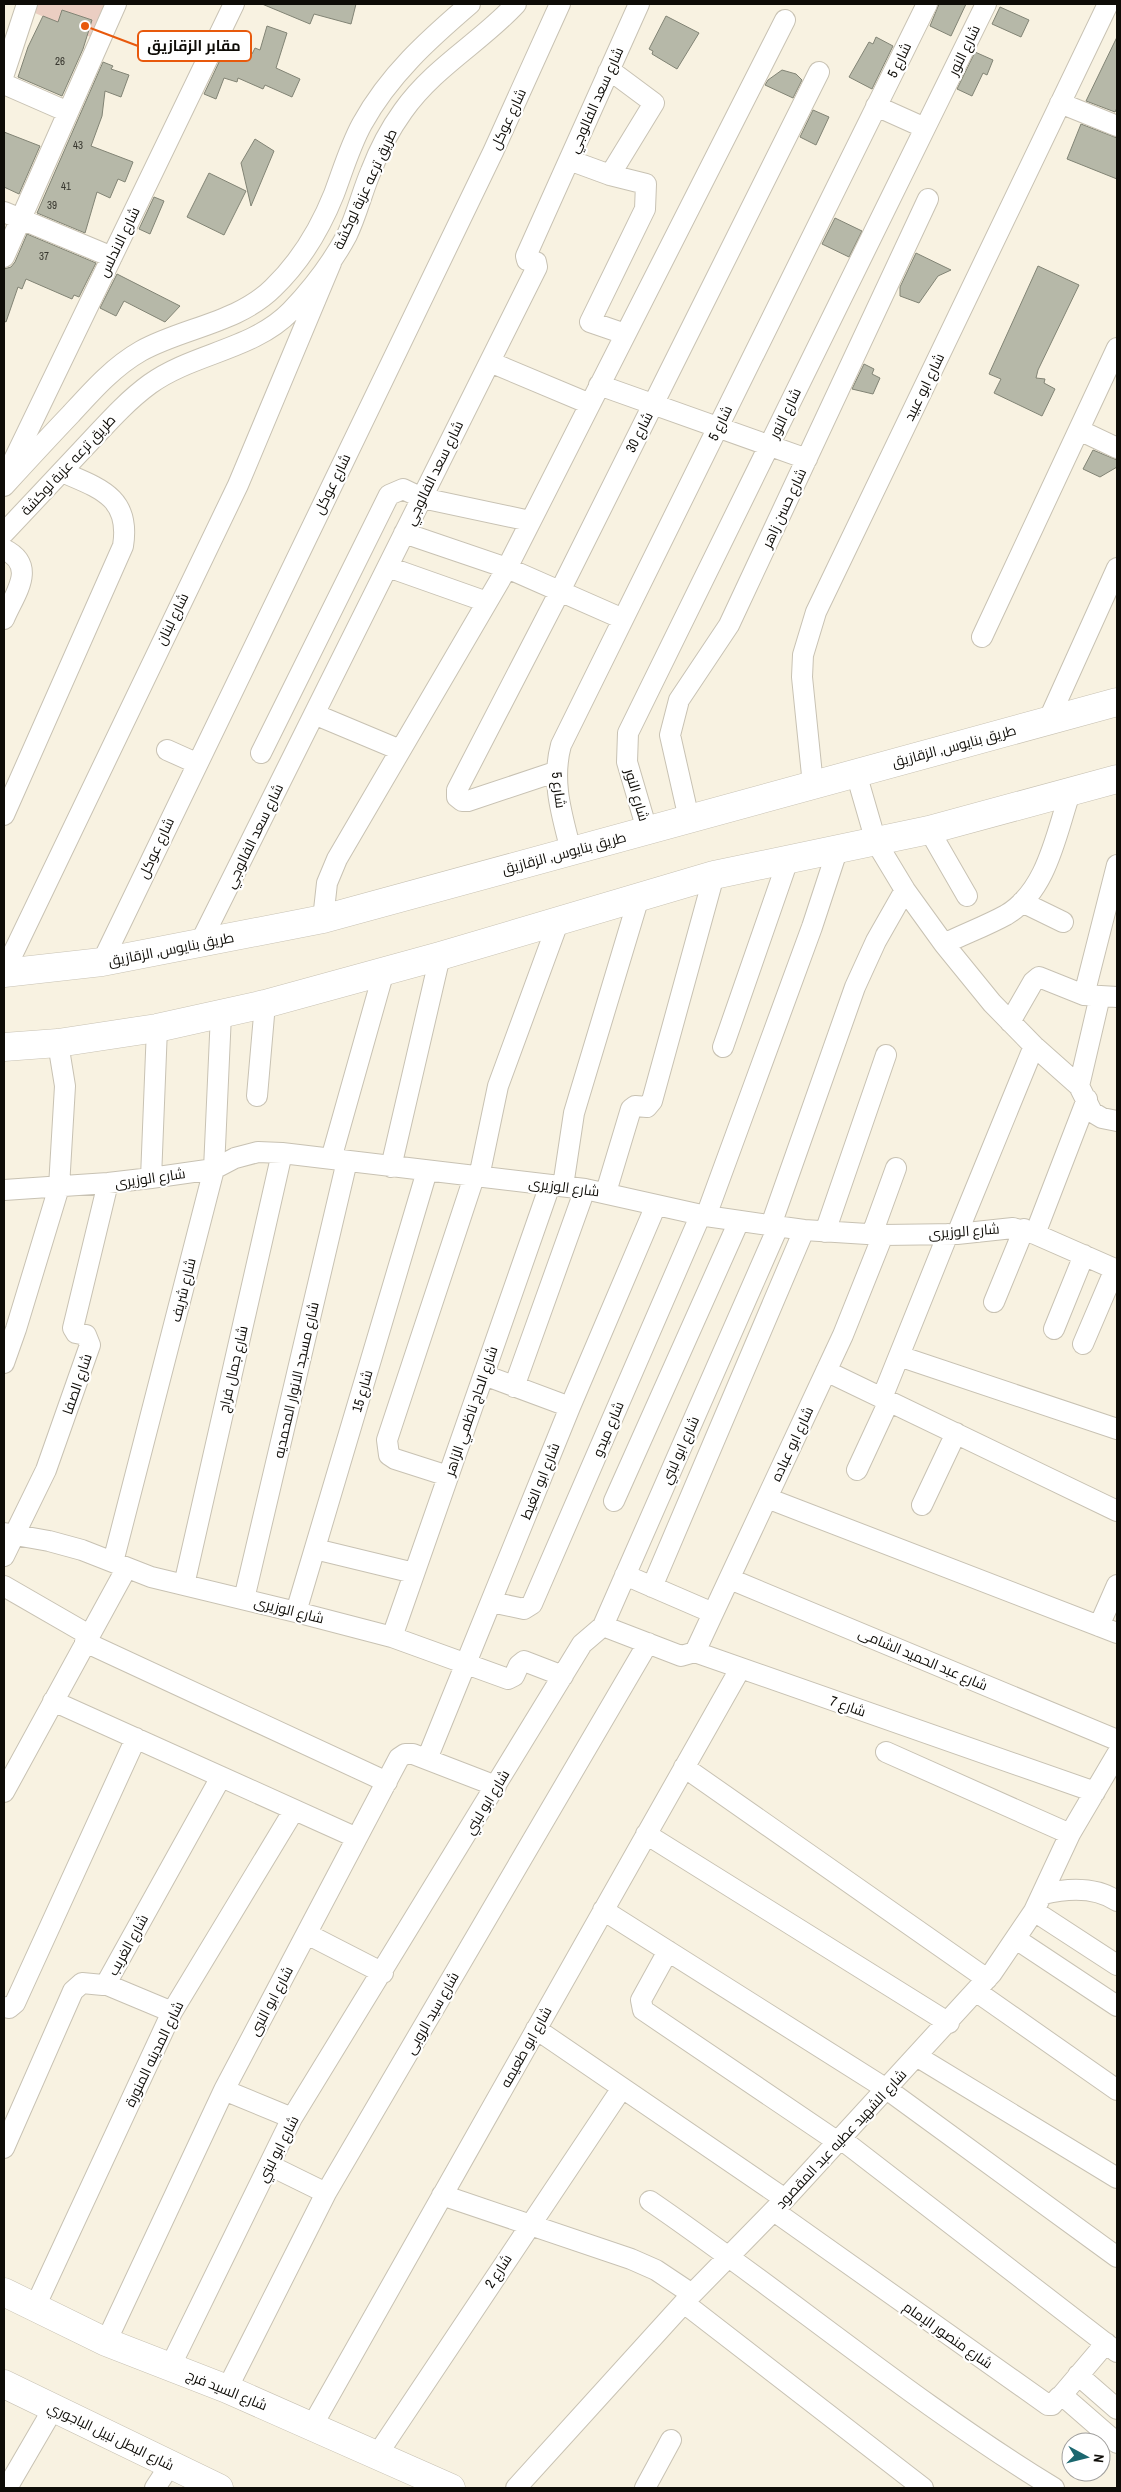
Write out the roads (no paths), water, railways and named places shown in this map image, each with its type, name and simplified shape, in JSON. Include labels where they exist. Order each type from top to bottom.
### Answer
[{"type":"main road","name":"طريق بنايوس, الزقازيق","points":[[4,972],[102,962],[322,919],[1117,702]]},
{"type":"main road","points":[[4,1047],[58,1044],[157,1028],[265,1004],[440,956],[714,875],[837,851],[929,830],[1117,779]]},
{"type":"main road","name":"شارع السيد فرج","points":[[4,2292],[34,2309],[106,2342],[227,2389],[451,2488]]},
{"type":"main road","name":"شارع البطل نبيل الباجوري","points":[[4,2384],[219,2488]]},
{"type":"street","points":[[27,4],[4,73],[68,112]]},
{"type":"street","points":[[4,257],[12,215],[68,112],[116,4]]},
{"type":"street","name":"شارع الاندلس","points":[[4,480],[234,4]]},
{"type":"street","name":"طريق ترعه عزبة لوكشة","points":[[4,486],[101,381],[120,365],[161,341],[239,310],[272,290],[297,261],[323,220],[345,159],[362,124],[382,92],[406,62],[470,4]]},
{"type":"street","name":"طريق ترعه عزبة لوكشة","points":[[4,533],[122,407],[150,384],[170,371],[250,339],[289,313],[331,263],[347,234],[385,139],[404,110],[444,65],[516,4]]},
{"type":"street","name":"شارع عوكل","points":[[102,962],[196,763],[493,152],[560,4]]},
{"type":"street","name":"شارع سعد الفالوجي","points":[[200,943],[537,266],[536,262],[527,260],[526,256],[638,4]]},
{"type":"street","name":"شارع 5","points":[[571,851],[557,793],[555,772],[561,745],[927,4]]},
{"type":"street","name":"شارع النور","points":[[648,830],[627,762],[628,733],[986,4]]},
{"type":"street","name":"شارع ابو عبيد","points":[[813,785],[802,677],[803,655],[816,612],[1060,103],[1103,5]]},
{"type":"street","points":[[322,919],[327,883],[337,859],[507,568],[785,20]]},
{"type":"street","points":[[608,72],[615,74],[654,104],[610,175]]},
{"type":"street","name":"شارع 30","points":[[555,772],[462,796],[560,591],[819,72]]},
{"type":"street","points":[[1060,103],[1117,126]]},
{"type":"street","points":[[876,106],[926,128]]},
{"type":"street","points":[[569,160],[610,175],[646,184],[645,209],[590,322],[625,334]]},
{"type":"street","name":"شارع حسن زاهر","points":[[689,819],[670,735],[673,717],[679,700],[729,625],[928,199]]},
{"type":"street","points":[[12,215],[112,257]]},
{"type":"street","name":"شارع لبنان","points":[[4,972],[238,485],[331,263]]},
{"type":"street","points":[[982,637],[1117,348]]},
{"type":"street","points":[[490,362],[590,404]]},
{"type":"street","points":[[599,385],[807,459]]},
{"type":"street","points":[[1079,430],[1117,448]]},
{"type":"street","points":[[4,815],[123,546],[123,520],[111,497],[105,491],[62,472]]},
{"type":"street","points":[[261,753],[386,499],[394,491],[403,489],[422,498],[530,521]]},
{"type":"street","points":[[404,533],[507,568],[623,619]]},
{"type":"street","points":[[4,549],[18,558],[23,570],[20,583],[4,619]]},
{"type":"street","points":[[388,567],[487,602]]},
{"type":"street","points":[[1048,720],[1117,568]]},
{"type":"street","points":[[314,714],[400,750]]},
{"type":"street","points":[[167,750],[196,763]]},
{"type":"street","points":[[856,773],[876,842],[905,890],[944,944],[1010,1022],[1083,1092],[1089,1107],[1097,1116],[1117,1121]]},
{"type":"street","points":[[944,944],[1007,914],[1022,902],[1038,883],[1070,792]]},
{"type":"street","points":[[929,830],[967,896]]},
{"type":"street","name":"شارع ميدو","points":[[491,1602],[524,1608],[532,1604],[704,1215],[812,927],[837,851]]},
{"type":"street","points":[[723,1047],[788,860]]},
{"type":"street","points":[[994,1302],[1030,1232],[1083,1092],[1100,996],[1117,865]]},
{"type":"street","points":[[606,1192],[631,1109],[635,1106],[647,1106],[652,1101],[714,875]]},
{"type":"street","name":"شارع ابو لبني","points":[[170,2367],[292,2118],[383,1973],[582,1644],[603,1626],[775,1226],[855,987],[876,941],[905,890]]},
{"type":"street","name":"شارع الحاج ناظمي الزاهر","points":[[392,1638],[484,1375],[557,1186],[574,1113],[639,897]]},
{"type":"street","points":[[1022,902],[1063,922]]},
{"type":"street","points":[[448,1476],[394,1460],[389,1454],[388,1440],[476,1177],[498,1086],[559,920]]},
{"type":"street","points":[[391,1167],[440,956]]},
{"type":"street","name":"شارع مسجد الانوار المحمديه","points":[[244,1599],[339,1160],[384,971]]},
{"type":"street","points":[[1010,1022],[1033,982],[1039,977],[1100,996]]},
{"type":"street","points":[[257,1096],[265,1004]]},
{"type":"street","name":"شارع شريف","points":[[4,1792],[87,1639],[119,1566],[214,1169],[221,1014]]},
{"type":"street","points":[[151,1178],[157,1028]]},
{"type":"street","points":[[4,1363],[59,1187],[64,1086],[58,1044]]},
{"type":"street","points":[[857,1470],[886,1399],[899,1356],[1034,1046]]},
{"type":"street","points":[[825,1232],[886,1055]]},
{"type":"street","name":"شارع الوزيرى","points":[[4,1190],[151,1178],[214,1169],[235,1158],[258,1152],[282,1153],[606,1192],[704,1215],[804,1230],[878,1234],[952,1234],[1013,1228],[1030,1232],[1116,1270]]},
{"type":"street","name":"شارع جمال فراج","points":[[184,1585],[282,1153]]},
{"type":"street","name":"شارع ابو عباده","points":[[695,1652],[858,1300],[896,1168]]},
{"type":"street","name":"شارع 15","points":[[296,1612],[427,1171]]},
{"type":"street","name":"شارع الصفا","points":[[4,1556],[10,1534],[46,1470],[90,1345],[86,1335],[76,1333],[73,1328],[108,1183]]},
{"type":"street","points":[[514,1387],[585,1189]]},
{"type":"street","name":"شارع ابو الغيط","points":[[428,1759],[570,1407],[656,1205]]},
{"type":"street","points":[[614,1500],[739,1221]]},
{"type":"street","points":[[652,1587],[804,1230]]},
{"type":"street","points":[[1054,1329],[1084,1255]]},
{"type":"street","points":[[1083,1344],[1116,1270]]},
{"type":"street","points":[[899,1356],[1117,1429]]},
{"type":"street","points":[[826,1371],[1117,1511]]},
{"type":"street","points":[[484,1375],[570,1407]]},
{"type":"street","points":[[922,1505],[956,1433]]},
{"type":"street","points":[[767,1498],[1108,1630],[1117,1585]]},
{"type":"street","name":"شارع الوزيرى","points":[[10,1534],[74,1548],[119,1566],[184,1585],[392,1638],[508,1679],[514,1676],[519,1664],[524,1661],[563,1676]]},
{"type":"street","points":[[315,1549],[414,1573]]},
{"type":"street","points":[[625,1575],[713,1613]]},
{"type":"street","name":"شارع عبد الحميد الشامى","points":[[730,1579],[1117,1740]]},
{"type":"street","points":[[4,1586],[87,1639],[387,1782]]},
{"type":"street","name":"شارع 7","points":[[603,1626],[681,1656],[695,1652],[1094,1792]]},
{"type":"street","name":"شارع سيد الروبى","points":[[227,2389],[326,2193],[648,1643]]},
{"type":"street","name":"شارع ابو طعيمه","points":[[312,2426],[740,1669]]},
{"type":"street","points":[[53,1701],[357,1838]]},
{"type":"street","points":[[4,2007],[9,2008],[15,2003],[136,1738]]},
{"type":"street","points":[[886,1752],[1070,1834]]},
{"type":"street","name":"شارع ابو النبى","points":[[106,2342],[224,2090],[399,1758],[405,1754],[412,1754],[496,1786]]},
{"type":"street","name":"شارع الشهيد عطيه عبد المقصود","points":[[516,2488],[688,2298],[780,2205],[982,1986],[1016,1939],[1038,1902],[1070,1834],[1094,1792],[1115,1762]]},
{"type":"street","points":[[684,1767],[982,1986],[1117,2090]]},
{"type":"street","name":"شارع الغريب","points":[[4,2148],[73,1991],[82,1983],[105,1984],[221,1776]]},
{"type":"street","name":"شارع المدينه المنورة","points":[[34,2309],[172,2012],[294,1810]]},
{"type":"street","points":[[646,1834],[949,2023]]},
{"type":"street","points":[[1117,1901],[1109,1895],[1088,1890],[1065,1889],[1038,1902],[1117,1965]]},
{"type":"street","points":[[603,1910],[888,2090],[1117,2256]]},
{"type":"street","points":[[307,1934],[383,1973]]},
{"type":"street","points":[[1016,1939],[1117,2006]]},
{"type":"street","points":[[668,1951],[641,2000],[643,2010],[840,2141],[1112,2348],[1078,2375],[1062,2396],[1117,2443]]},
{"type":"street","points":[[105,1984],[172,2012]]},
{"type":"street","name":"شارع منصور الإمام","points":[[536,2029],[622,2088],[1048,2405],[1052,2405],[1062,2396]]},
{"type":"street","points":[[918,2056],[1117,2178]]},
{"type":"street","name":"شارع 2","points":[[377,2455],[622,2088]]},
{"type":"street","points":[[224,2090],[292,2118]]},
{"type":"street","points":[[269,2165],[326,2193]]},
{"type":"street","points":[[442,2196],[656,2270],[923,2488]]},
{"type":"street","points":[[650,2201],[730,2256],[987,2447],[1054,2488]]},
{"type":"street","points":[[1078,2375],[1117,2409]]},
{"type":"street","points":[[7,2488],[54,2409]]},
{"type":"street","points":[[644,2488],[671,2440]]},
{"type":"street","points":[[154,2488],[170,2465]]},
{"type":"place","name":"مقابر الزقازيق","points":[[85,26]]}]
